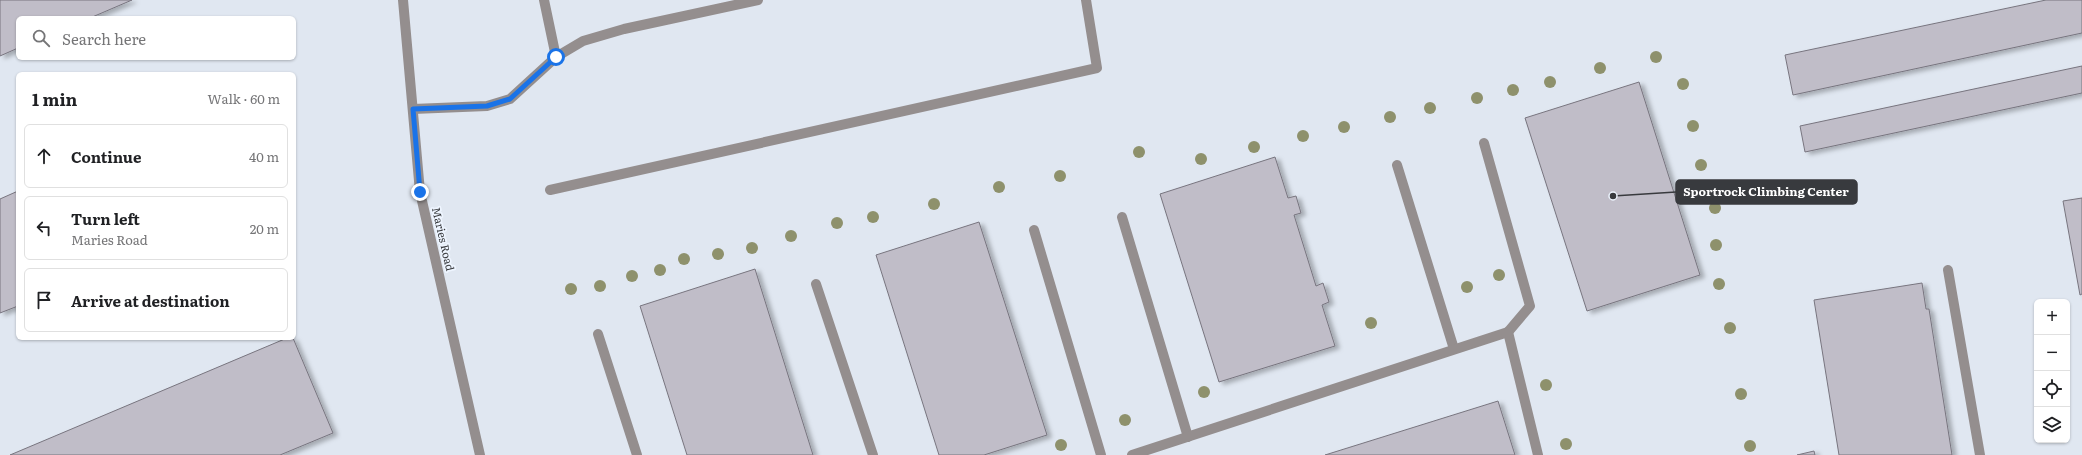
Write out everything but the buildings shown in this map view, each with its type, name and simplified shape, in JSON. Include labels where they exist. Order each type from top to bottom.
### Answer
[{"type":"street","name":"Maries Road","points":[[403,0],[420,192],[480,455]]},
{"type":"street","points":[[544,0],[556,57]]},
{"type":"street","points":[[413,109],[487,106],[510,99],[556,57],[583,41],[624,29],[758,0]]},
{"type":"street","points":[[550,190],[1097,68],[1086,0]]},
{"type":"street","points":[[1132,455],[1508,332],[1530,306],[1484,144]]},
{"type":"street","points":[[1397,165],[1454,349]]},
{"type":"street","points":[[1122,217],[1188,437]]},
{"type":"street","points":[[1034,230],[1100,455]]},
{"type":"street","points":[[1948,270],[1980,455]]},
{"type":"street","points":[[816,284],[873,455]]},
{"type":"street","points":[[1508,332],[1538,455]]},
{"type":"street","points":[[598,334],[637,455]]},
{"type":"place","name":"Sportrock Climbing Center","points":[[1613,196]]},
{"type":"route","points":[[420,192],[413,109],[487,106],[510,99],[556,57]]}]
